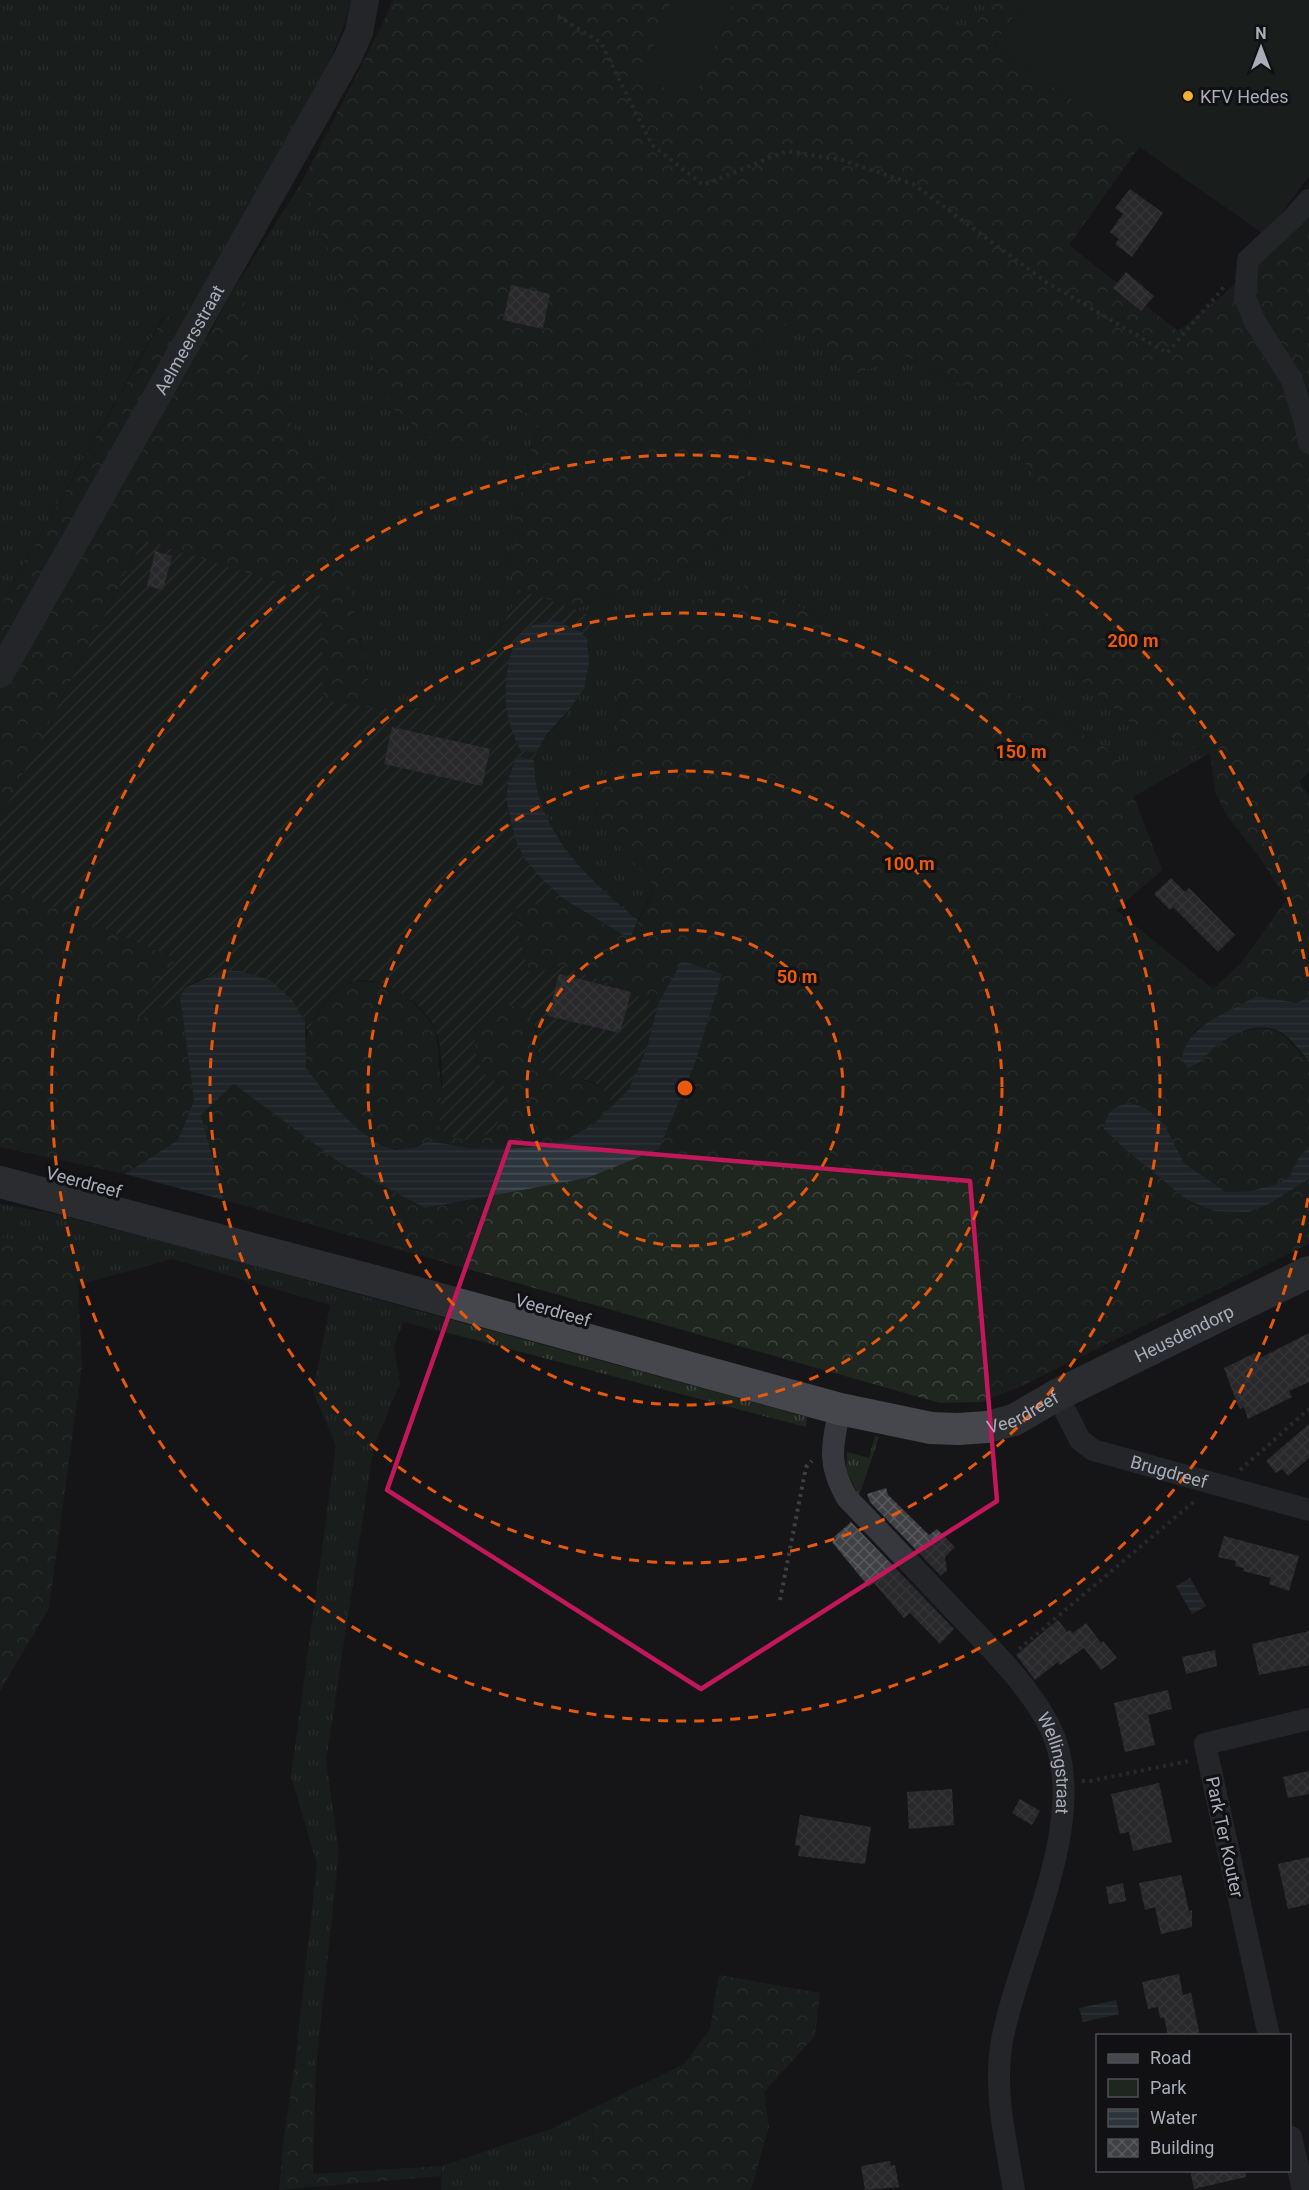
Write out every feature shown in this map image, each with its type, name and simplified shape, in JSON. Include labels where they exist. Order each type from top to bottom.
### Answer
[{"type":"main road","name":"Veerdreef","points":[[0,1162],[32,1168],[380,1272],[843,1399],[963,1414],[993,1412],[1057,1395]]},
{"type":"main road","name":"Veerdreef","points":[[0,1182],[380,1272]]},
{"type":"main road","name":"Heusdendorp","points":[[1057,1395],[1309,1272]]},
{"type":"street","name":"Aelmeersstraat","points":[[0,674],[348,57],[359,32],[365,0]]},
{"type":"street","points":[[1309,200],[1248,260],[1245,298],[1255,322],[1292,380],[1309,442]]},
{"type":"street","name":"Brugdreef","points":[[1057,1395],[1080,1440],[1093,1450],[1309,1510]]},
{"type":"street","name":"Wellingstraat","points":[[843,1399],[832,1462],[836,1479],[847,1498],[1004,1661],[1029,1694],[1048,1725],[1060,1752],[1064,1780],[1062,1824],[1002,2042],[998,2076],[1014,2190]]},
{"type":"street","name":"Park Ter Kouter","points":[[1269,2034],[1205,1744],[1309,1719]]},
{"type":"street","points":[[1296,2134],[1303,2190]]},
{"type":"path","points":[[558,16],[601,43],[652,145],[703,185],[787,150],[842,160],[913,184],[1046,282],[1167,353],[1248,260]]},
{"type":"path","points":[[1004,1661],[1214,1484],[1235,1473],[1309,1409]]},
{"type":"path","points":[[780,1600],[806,1467],[817,1455],[833,1453]]},
{"type":"path","points":[[1064,1780],[1090,1781],[1207,1757]]},
{"type":"highlighted area","points":[[510,1142],[970,1181],[997,1501],[701,1689],[387,1490]]},
{"type":"green space","points":[[0,0],[350,0],[340,35],[323,74],[184,323],[164,315],[0,607]]},
{"type":"green space","points":[[393,0],[949,0],[930,31],[972,30],[990,0],[1026,0],[994,45],[1140,146],[1069,245],[1178,331],[1224,294],[1309,210],[1309,772],[1299,781],[1309,796],[1309,996],[1297,1003],[1257,996],[1194,1031],[1188,1068],[1199,1065],[1211,1050],[1233,1034],[1261,1028],[1279,1031],[1309,1062],[1309,1146],[1299,1157],[1290,1176],[1277,1184],[1251,1191],[1226,1192],[1184,1163],[1165,1126],[1128,1102],[1114,1109],[1106,1117],[1126,1150],[1186,1199],[1267,1205],[1309,1179],[1309,1244],[1024,1385],[982,1402],[940,1403],[224,1200],[201,1115],[234,1084],[340,1163],[425,1208],[587,1178],[682,962],[658,1004],[562,965],[530,975],[512,910],[562,898],[630,939],[655,887],[597,820],[596,799],[609,780],[622,709],[614,685],[675,606],[756,582],[934,684],[997,685],[1117,754],[1162,870],[1116,910],[1213,989],[1242,962],[1287,899],[1257,854],[1227,816],[1215,792],[1210,753],[1134,726],[1043,648],[1053,503],[974,391],[905,356],[847,377],[794,316],[748,356],[750,464],[715,556],[575,609],[518,589],[509,570],[514,525],[538,419],[527,413],[498,415],[486,443],[443,447],[390,407],[302,182]]},
{"type":"green space","points":[[672,0],[733,0],[694,99],[641,78]]},
{"type":"green space","points":[[949,0],[990,0],[972,30],[929,32]]},
{"type":"green space","name":"KFV Hedes","points":[[1026,0],[1309,0],[1309,176],[1265,235],[994,45]]},
{"type":"green space","points":[[302,182],[390,407],[498,415],[527,413],[538,419],[514,525],[509,570],[518,589],[517,597],[465,684],[452,698],[432,707],[375,709],[325,476],[235,334],[230,295]]},
{"type":"green space","points":[[230,295],[249,305],[235,334],[325,476],[375,709],[323,701],[143,540],[0,819],[0,607],[165,315],[209,335]]},
{"type":"green space","points":[[794,316],[847,376],[905,356],[974,391],[1054,503],[1043,648],[1134,726],[1210,753],[1133,797],[1117,754],[997,685],[934,684],[756,582],[614,685],[622,709],[609,780],[596,799],[597,819],[655,887],[638,920],[605,892],[575,861],[551,826],[536,785],[534,765],[536,753],[569,710],[578,689],[589,649],[587,639],[604,623],[575,609],[715,556],[750,464],[748,356]]},
{"type":"green space","points":[[143,540],[321,596],[323,700],[391,709],[427,707],[442,702],[454,695],[468,680],[505,621],[518,589],[604,622],[587,639],[581,632],[508,676],[505,694],[520,749],[536,753],[534,760],[517,756],[506,799],[509,816],[542,879],[562,898],[512,910],[530,975],[562,965],[658,1004],[647,1048],[629,1089],[613,1105],[600,1086],[586,1080],[556,1074],[544,1066],[539,1055],[535,1026],[529,1013],[518,1007],[495,1006],[475,1026],[474,1037],[477,1060],[486,1076],[508,1088],[504,1110],[494,1128],[487,1134],[467,1140],[455,1138],[439,1127],[442,1066],[436,1031],[421,1009],[397,990],[369,981],[355,981],[343,986],[327,1000],[307,1032],[305,1022],[221,971],[185,988],[180,997],[140,1020],[134,1009],[177,959],[0,885],[0,819]]},
{"type":"green space","points":[[0,885],[177,959],[141,1019],[180,997],[194,1101],[178,1140],[125,1174],[0,1147]]},
{"type":"green space","points":[[358,981],[384,983],[405,994],[423,1012],[436,1030],[442,1096],[439,1127],[508,1088],[486,1076],[477,1060],[474,1037],[475,1026],[495,1006],[508,1004],[522,1007],[528,1012],[534,1025],[537,1055],[556,1074],[572,1076],[601,1086],[613,1105],[597,1122],[581,1133],[552,1144],[536,1147],[503,1150],[471,1149],[429,1142],[410,1148],[396,1149],[379,1144],[348,1120],[325,1096],[309,1074],[306,1065],[307,1036],[320,1010],[336,991]]},
{"type":"green space","points":[[0,1204],[46,1212],[185,1247],[807,1417],[806,1427],[403,1322],[394,1347],[400,1384],[374,1445],[326,1761],[339,1853],[316,2067],[295,2063],[317,1864],[291,1776],[336,1446],[313,1392],[330,1305],[172,1259],[78,1285],[68,1243],[0,1238]]},
{"type":"green space","points":[[0,1238],[68,1242],[78,1285],[82,1366],[49,1608],[0,1691]]},
{"type":"green space","points":[[875,1436],[879,1437],[859,1496],[846,1470],[847,1452],[869,1458]]},
{"type":"green space","points":[[719,1975],[820,1993],[815,2036],[764,2092],[769,2127],[751,2190],[591,2190],[593,2108],[684,2064],[710,2029]]},
{"type":"green space","points":[[295,2063],[316,2067],[313,2174],[442,2166],[441,2176],[279,2190]]},
{"type":"green space","points":[[593,2108],[591,2190],[441,2190],[442,2166],[551,2129]]},
{"type":"water","points":[[556,621],[581,632],[587,639],[589,662],[584,689],[547,734],[536,753],[520,750],[510,725],[506,701],[506,679],[510,655],[519,636],[525,630],[536,624]]},
{"type":"water","points":[[517,756],[534,760],[536,785],[543,809],[567,851],[601,888],[638,920],[630,939],[562,898],[525,859],[515,839],[506,799],[509,777]]},
{"type":"water","points":[[682,961],[722,974],[694,1066],[659,1149],[587,1178],[425,1208],[340,1163],[234,1084],[201,1115],[224,1200],[125,1174],[178,1140],[194,1101],[180,997],[185,988],[221,971],[240,971],[270,980],[292,1000],[305,1022],[306,1068],[337,1109],[358,1129],[380,1145],[396,1150],[416,1147],[428,1141],[469,1148],[507,1149],[533,1147],[565,1140],[593,1125],[629,1089],[647,1048],[658,1004]]},
{"type":"water","points":[[1257,996],[1297,1003],[1309,996],[1309,1062],[1283,1033],[1271,1028],[1262,1028],[1244,1031],[1227,1039],[1213,1049],[1200,1063],[1188,1068],[1182,1059],[1192,1036],[1211,1020]]},
{"type":"water","points":[[1128,1102],[1145,1108],[1158,1119],[1165,1126],[1184,1163],[1226,1192],[1251,1191],[1277,1184],[1290,1176],[1299,1157],[1309,1146],[1309,1179],[1267,1205],[1248,1212],[1214,1211],[1186,1199],[1104,1129],[1108,1114]]},
{"type":"water","points":[[1190,1578],[1206,1606],[1192,1614],[1176,1586]]},
{"type":"water","points":[[1116,2000],[1119,2014],[1083,2022],[1079,2008]]},
{"type":"building","points":[[1130,189],[1163,213],[1132,257],[1115,244],[1119,239],[1110,232],[1123,214],[1115,208]]},
{"type":"building","points":[[1126,272],[1154,296],[1141,311],[1113,288]]},
{"type":"building","points":[[511,285],[550,294],[543,329],[503,320]]},
{"type":"building","points":[[155,551],[172,556],[163,590],[147,586]]},
{"type":"building","points":[[392,727],[490,749],[482,786],[384,764]]},
{"type":"building","points":[[1171,878],[1185,892],[1189,888],[1235,935],[1218,952],[1173,907],[1170,910],[1154,894]]},
{"type":"building","points":[[559,974],[631,992],[620,1033],[548,1016]]},
{"type":"building","points":[[1309,1333],[1309,1382],[1289,1391],[1292,1397],[1248,1419],[1244,1407],[1240,1409],[1224,1368],[1255,1353],[1258,1359]]},
{"type":"building","points":[[1309,1424],[1309,1458],[1288,1476],[1282,1469],[1276,1473],[1266,1461]]},
{"type":"building","points":[[886,1488],[888,1495],[929,1535],[937,1529],[955,1547],[945,1557],[947,1570],[941,1576],[870,1502],[867,1494]]},
{"type":"building","points":[[851,1522],[954,1629],[940,1644],[910,1613],[904,1618],[874,1583],[869,1587],[832,1542],[836,1539],[834,1537]]},
{"type":"building","points":[[1224,1536],[1299,1556],[1289,1591],[1269,1584],[1271,1578],[1243,1571],[1244,1568],[1235,1566],[1236,1561],[1218,1557]]},
{"type":"building","points":[[1058,1620],[1067,1632],[1070,1630],[1073,1633],[1086,1623],[1101,1643],[1103,1641],[1117,1658],[1101,1670],[1084,1648],[1060,1665],[1058,1662],[1035,1680],[1016,1655]]},
{"type":"building","points":[[1309,1631],[1309,1665],[1259,1675],[1252,1644]]},
{"type":"building","points":[[1215,1650],[1217,1666],[1186,1674],[1182,1657]]},
{"type":"building","points":[[1168,1690],[1172,1709],[1148,1715],[1155,1745],[1125,1752],[1114,1703]]},
{"type":"building","points":[[1309,1771],[1309,1794],[1288,1798],[1283,1777]]},
{"type":"building","points":[[1159,1783],[1172,1842],[1133,1851],[1129,1832],[1120,1834],[1111,1794]]},
{"type":"building","points":[[952,1789],[954,1825],[909,1829],[907,1792]]},
{"type":"building","points":[[1020,1799],[1040,1811],[1032,1825],[1012,1813]]},
{"type":"building","points":[[800,1815],[871,1827],[865,1864],[798,1856],[800,1846],[795,1845]]},
{"type":"building","points":[[1309,1857],[1309,1904],[1288,1909],[1278,1864]]},
{"type":"building","points":[[1181,1875],[1189,1911],[1192,1910],[1192,1927],[1161,1934],[1155,1907],[1145,1910],[1139,1883]]},
{"type":"building","points":[[1123,1883],[1126,1901],[1109,1904],[1106,1887]]},
{"type":"building","points":[[1179,1974],[1183,1995],[1191,1993],[1200,2034],[1168,2034],[1164,2017],[1160,2018],[1158,2007],[1148,2009],[1142,1982]]},
{"type":"building","points":[[890,2161],[891,2166],[895,2165],[899,2187],[865,2190],[861,2166]]},
{"type":"building","points":[[1190,2172],[1245,2172],[1246,2177],[1194,2189]]},
{"type":"place","name":"KFV Hedes","points":[[1188,96]]}]
